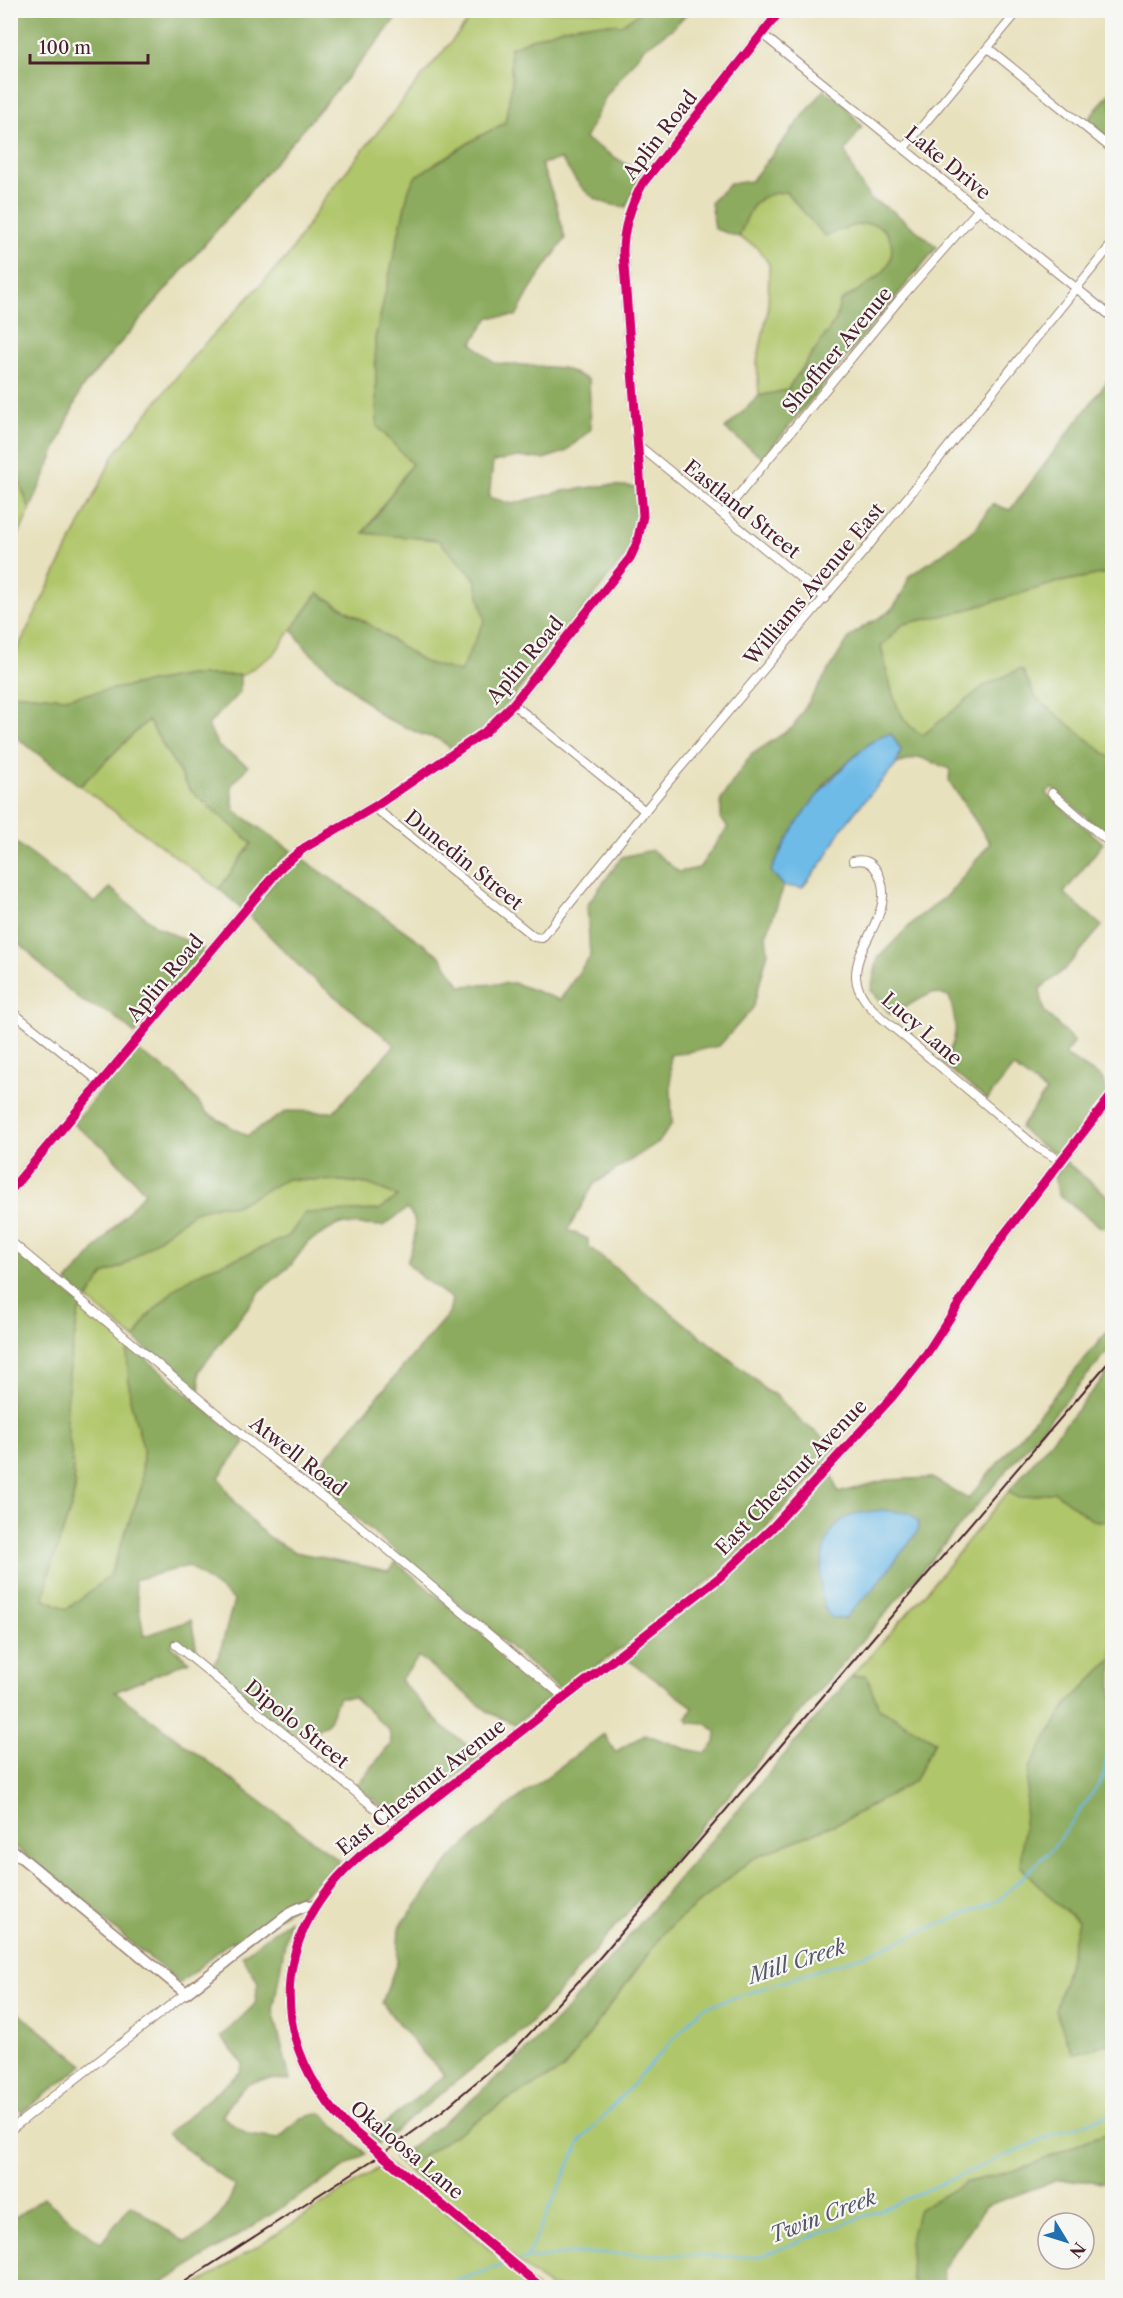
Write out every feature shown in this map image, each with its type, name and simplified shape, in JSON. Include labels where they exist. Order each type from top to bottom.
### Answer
[{"type":"street","name":"Aplin Road","points":[[10,1191],[282,866],[304,848],[374,807],[472,742],[513,704],[612,582],[635,549],[643,516],[623,252],[629,211],[643,183],[781,10]]},
{"type":"street","points":[[904,148],[1019,10]]},
{"type":"street","name":"Lake Drive","points":[[762,34],[1113,317]]},
{"type":"street","points":[[988,48],[1113,149]]},
{"type":"street","name":"Shoffner Avenue","points":[[723,514],[899,300],[979,209]]},
{"type":"street","name":"Williams Avenue East","points":[[534,937],[544,936],[645,811],[825,598],[1113,244]]},
{"type":"street","name":"Eastland Street","points":[[638,445],[825,598]]},
{"type":"street","points":[[513,704],[645,811]]},
{"type":"street","points":[[1052,793],[1113,845]]},
{"type":"street","name":"Dunedin Street","points":[[374,807],[534,937]]},
{"type":"street","name":"Lucy Lane","points":[[853,861],[866,860],[871,864],[880,880],[882,890],[879,918],[857,967],[856,979],[863,998],[884,1019],[1038,1148],[1061,1161]]},
{"type":"street","points":[[10,1010],[101,1083]]},
{"type":"street","name":"East Chestnut Avenue","points":[[314,1908],[344,1871],[720,1576],[772,1528],[892,1397],[920,1362],[1003,1236],[1113,1095]]},
{"type":"street","name":"Atwell Road","points":[[10,1241],[258,1448],[356,1523],[565,1698]]},
{"type":"street","name":"Dipolo Street","points":[[176,1645],[398,1827]]},
{"type":"street","points":[[10,1848],[186,1993]]},
{"type":"street","points":[[10,2130],[293,1911],[307,1905],[314,1908]]},
{"type":"street","name":"Okaloosa Lane","points":[[314,1908],[299,1941],[290,1980],[289,2000],[294,2034],[309,2076],[325,2102],[345,2124],[542,2288]]},
{"type":"green space","points":[[11,10],[401,11],[380,39],[81,389],[30,510],[10,458]]},
{"type":"green space","points":[[477,11],[642,11],[621,25],[590,24],[564,28],[510,48],[512,84],[505,123],[416,176],[409,189],[375,339],[377,426],[412,464],[364,532],[438,540],[475,579],[485,620],[460,673],[424,662],[318,593],[274,654],[243,675],[189,675],[65,698],[11,693],[10,664],[114,455],[196,353],[288,256],[324,199]]},
{"type":"green space","points":[[642,11],[689,11],[672,29],[643,49],[606,96],[585,139],[644,175],[626,207],[603,202],[587,193],[561,159],[541,164],[556,203],[565,239],[536,280],[516,316],[489,317],[472,343],[494,363],[563,368],[589,380],[591,429],[565,452],[543,459],[517,457],[493,462],[489,497],[512,504],[563,491],[609,485],[637,487],[635,530],[626,555],[510,701],[482,729],[453,750],[439,739],[423,735],[383,717],[308,651],[292,630],[318,593],[424,662],[460,672],[485,620],[475,578],[438,540],[364,533],[412,464],[377,426],[375,339],[409,189],[416,176],[505,123],[512,84],[510,48],[564,28],[590,24],[621,25]]},
{"type":"green space","points":[[824,90],[844,104],[862,127],[845,151],[858,180],[870,199],[891,210],[937,247],[763,458],[725,429],[759,396],[787,390],[836,320],[840,302],[883,272],[892,251],[885,231],[871,224],[842,229],[825,236],[786,192],[766,196],[754,205],[739,237],[715,229],[711,202],[730,184],[751,181]]},
{"type":"green space","points":[[1112,90],[1112,141],[1088,120]]},
{"type":"green space","points":[[786,192],[825,236],[842,229],[871,224],[885,231],[892,251],[887,266],[879,276],[840,302],[836,320],[787,390],[759,396],[757,362],[768,310],[769,264],[757,247],[739,237],[754,205],[766,196]]},
{"type":"green space","points":[[1112,375],[1112,572],[1055,583],[959,612],[903,624],[881,647],[899,709],[913,729],[923,735],[984,686],[1020,669],[1036,698],[1112,759],[1112,839],[1052,788],[1046,793],[1103,843],[1064,893],[1102,926],[1065,969],[1040,989],[1044,1011],[1074,1041],[1065,1055],[1102,1078],[1107,1094],[1059,1155],[1040,1145],[1020,1128],[1046,1092],[1013,1067],[987,1100],[942,1063],[952,1046],[955,1031],[954,1014],[949,996],[932,993],[890,1014],[871,990],[878,958],[916,919],[949,894],[990,843],[949,781],[950,769],[919,757],[896,764],[901,750],[891,734],[884,735],[868,744],[827,781],[771,871],[784,886],[766,936],[768,952],[753,1008],[719,1046],[670,1055],[672,1123],[660,1141],[594,1184],[568,1230],[588,1239],[588,1246],[758,1382],[766,1391],[776,1395],[799,1420],[839,1449],[765,1528],[718,1573],[661,1619],[562,1691],[359,1520],[307,1480],[449,1313],[452,1299],[421,1277],[407,1262],[415,1228],[412,1215],[407,1209],[383,1226],[339,1224],[308,1242],[291,1265],[261,1290],[199,1371],[200,1394],[135,1339],[147,1317],[178,1286],[207,1269],[289,1236],[305,1213],[379,1210],[398,1196],[368,1184],[287,1179],[235,1206],[219,1205],[194,1212],[123,1266],[104,1274],[87,1299],[67,1282],[145,1192],[105,1148],[73,1124],[135,1049],[177,1077],[207,1113],[247,1136],[287,1111],[333,1112],[395,1045],[307,974],[248,914],[285,869],[300,857],[439,955],[461,986],[514,983],[560,1000],[590,956],[587,905],[622,857],[652,850],[679,872],[699,868],[728,827],[721,819],[721,799],[751,755],[793,727],[849,638],[861,628],[889,612],[900,597],[909,576],[976,528],[992,504],[1010,510]]},
{"type":"green space","points":[[11,458],[30,510],[11,552]]},
{"type":"green space","points":[[1112,572],[1112,759],[1036,698],[1023,670],[1020,669],[984,686],[923,735],[905,720],[894,697],[881,647],[903,624],[959,612],[1055,583]]},
{"type":"green space","points":[[189,675],[240,675],[240,692],[208,725],[218,746],[248,766],[231,786],[234,810],[292,851],[278,863],[241,908],[219,889],[252,843],[190,790],[148,720],[80,786],[11,733],[10,693],[65,698]]},
{"type":"green space","points":[[148,720],[190,790],[252,843],[219,889],[80,786]]},
{"type":"green space","points":[[10,838],[95,903],[110,888],[156,926],[205,950],[135,1034],[111,1014],[82,1001],[11,938]]},
{"type":"green space","points":[[1066,1162],[1112,1199],[1112,1229],[1099,1226],[1059,1195],[1054,1176]]},
{"type":"green space","points":[[287,1179],[368,1184],[399,1196],[379,1210],[305,1213],[289,1236],[253,1252],[147,1317],[135,1339],[87,1299],[104,1274],[123,1266],[194,1212],[219,1205],[235,1206]]},
{"type":"green space","points":[[10,1246],[83,1306],[79,1311],[70,1362],[66,1419],[75,1488],[71,1508],[51,1566],[44,1599],[67,1609],[110,1576],[142,1485],[143,1447],[130,1400],[127,1353],[131,1346],[245,1442],[219,1477],[228,1493],[250,1520],[268,1537],[295,1552],[388,1571],[396,1562],[555,1695],[515,1724],[490,1713],[419,1657],[400,1680],[442,1726],[482,1756],[400,1820],[356,1786],[391,1744],[389,1730],[354,1697],[339,1697],[328,1723],[305,1737],[287,1732],[211,1668],[219,1656],[234,1600],[188,1566],[134,1580],[144,1636],[191,1620],[198,1656],[175,1639],[171,1646],[189,1661],[115,1692],[340,1861],[293,1902],[292,1907],[237,1948],[232,1940],[180,1983],[11,1843]]},
{"type":"green space","points":[[83,1306],[131,1346],[130,1400],[143,1447],[142,1486],[110,1576],[67,1609],[43,1598],[75,1488],[66,1419],[70,1362],[79,1311]]},
{"type":"green space","points":[[1112,1326],[1112,1346],[885,1614],[552,2000],[525,2029],[377,2145],[368,2137],[445,2075],[417,2047],[382,2003],[397,1962],[399,1928],[452,1857],[513,1802],[604,1734],[615,1752],[645,1734],[686,1749],[706,1753],[715,1743],[716,1732],[707,1724],[689,1723],[687,1719],[693,1707],[627,1659],[754,1554],[831,1471],[838,1493],[886,1480],[932,1478],[968,1499]],"holes":[[[918,1531],[874,1588],[825,1610],[821,1591],[823,1555]]]},
{"type":"green space","points":[[1112,1368],[1112,1522],[1092,1520],[1055,1492],[1019,1498],[1008,1492]]},
{"type":"green space","points":[[1008,1492],[1019,1498],[1055,1492],[1092,1520],[1112,1522],[1112,1659],[1068,1703],[1056,1903],[1078,1921],[1067,1971],[1055,2010],[1073,2054],[1112,2042],[1112,2133],[1093,2138],[1027,2167],[965,2183],[912,2278],[917,2288],[549,2287],[394,2159],[402,2154],[410,2164],[512,2097],[563,2070],[665,1931],[752,1859],[847,1819],[914,1781],[935,1741],[879,1708],[866,1675],[851,1677],[921,1598]]},
{"type":"green space","points":[[1112,1659],[1112,2042],[1073,2054],[1055,2010],[1067,1971],[1078,1921],[1056,1903],[1020,1866],[1029,1768],[1068,1703]]},
{"type":"green space","points":[[866,1675],[879,1708],[935,1741],[914,1781],[847,1819],[752,1859],[665,1931],[563,2070],[512,2097],[411,2164],[402,2154],[469,2102],[515,2062],[566,2010],[851,1677]]},
{"type":"green space","points":[[289,1920],[273,2010],[290,2080],[266,2080],[249,2084],[236,2096],[222,2116],[248,2135],[278,2139],[301,2118],[321,2113],[366,2154],[157,2287],[11,2287],[10,2221],[43,2198],[101,2243],[131,2205],[185,2242],[210,2227],[222,2213],[235,2187],[167,2134],[240,2072],[243,2064],[221,2037],[255,2004],[258,1982],[242,1956]]},
{"type":"green space","points":[[11,2007],[84,2065],[22,2112],[11,2106]]},
{"type":"green space","points":[[1112,2133],[1112,2182],[1057,2180],[986,2206],[942,2270],[945,2287],[917,2287],[912,2278],[909,2241],[919,2209],[965,2183],[1027,2167],[1093,2138]]},
{"type":"green space","points":[[387,2163],[536,2288],[192,2288]]},
{"type":"water","points":[[891,734],[901,750],[896,765],[841,830],[825,859],[802,888],[784,886],[771,871],[787,839],[806,810],[839,771],[861,751],[875,740]]},
{"type":"water","points":[[882,1510],[909,1513],[918,1521],[918,1531],[874,1588],[844,1619],[830,1617],[825,1608],[821,1585],[822,1560],[829,1537],[834,1528],[844,1519],[856,1514]]},
{"type":"waterway","name":"Mill Creek","points":[[527,2257],[580,2142],[702,2008],[862,1956],[999,1900],[1055,1846],[1103,1778],[1112,1731]]},
{"type":"waterway","name":"Twin Creek","points":[[519,2260],[577,2253],[759,2257],[883,2209],[1055,2134],[1112,2114]]},
{"type":"waterway","name":"Mill Creek","points":[[434,2288],[504,2265]]},
{"type":"railway","points":[[175,2288],[382,2154],[441,2112],[513,2051],[590,1969],[1112,1358]]},
{"type":"cycle path","points":[[10,1191],[282,866],[304,848],[374,807],[485,732],[513,704],[630,558],[637,543],[643,516],[623,252],[628,216],[643,183],[781,10]]},
{"type":"cycle path","points":[[542,2288],[345,2124],[319,2090],[302,2056],[292,2021],[290,1987],[295,1952],[309,1919],[331,1887],[360,1856],[720,1577],[772,1528],[892,1397],[927,1353],[1003,1236],[1112,1095]]}]
